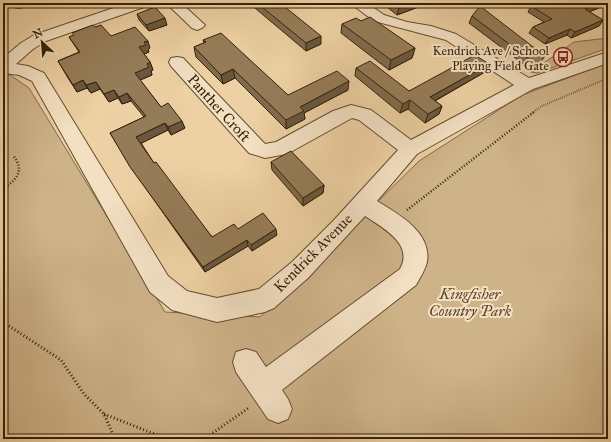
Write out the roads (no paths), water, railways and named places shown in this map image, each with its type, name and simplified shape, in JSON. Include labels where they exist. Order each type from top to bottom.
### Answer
[{"type":"street","points":[[3,68],[27,46],[40,38],[109,8],[142,3]]},
{"type":"street","points":[[173,3],[197,25]]},
{"type":"street","points":[[357,3],[379,18],[405,26],[426,29],[451,37],[527,85]]},
{"type":"street","name":"Kendrick Avenue","points":[[3,68],[22,70],[38,77],[159,284],[182,302],[217,310],[265,300],[300,270],[342,227],[410,149],[527,85],[608,57]]},
{"type":"street","name":"Panther Croft","points":[[177,62],[256,148],[265,151],[280,149],[339,116],[351,112],[365,115],[410,149]]},
{"type":"street","points":[[246,362],[270,396],[408,277],[415,262],[415,246],[406,233],[362,204]]},
{"type":"place","name":"Kendrick Ave / School Playing Field Gate","points":[[563,57]]},
{"type":"park label","name":"Kingfisher Country Park","points":[[470,302]]}]
